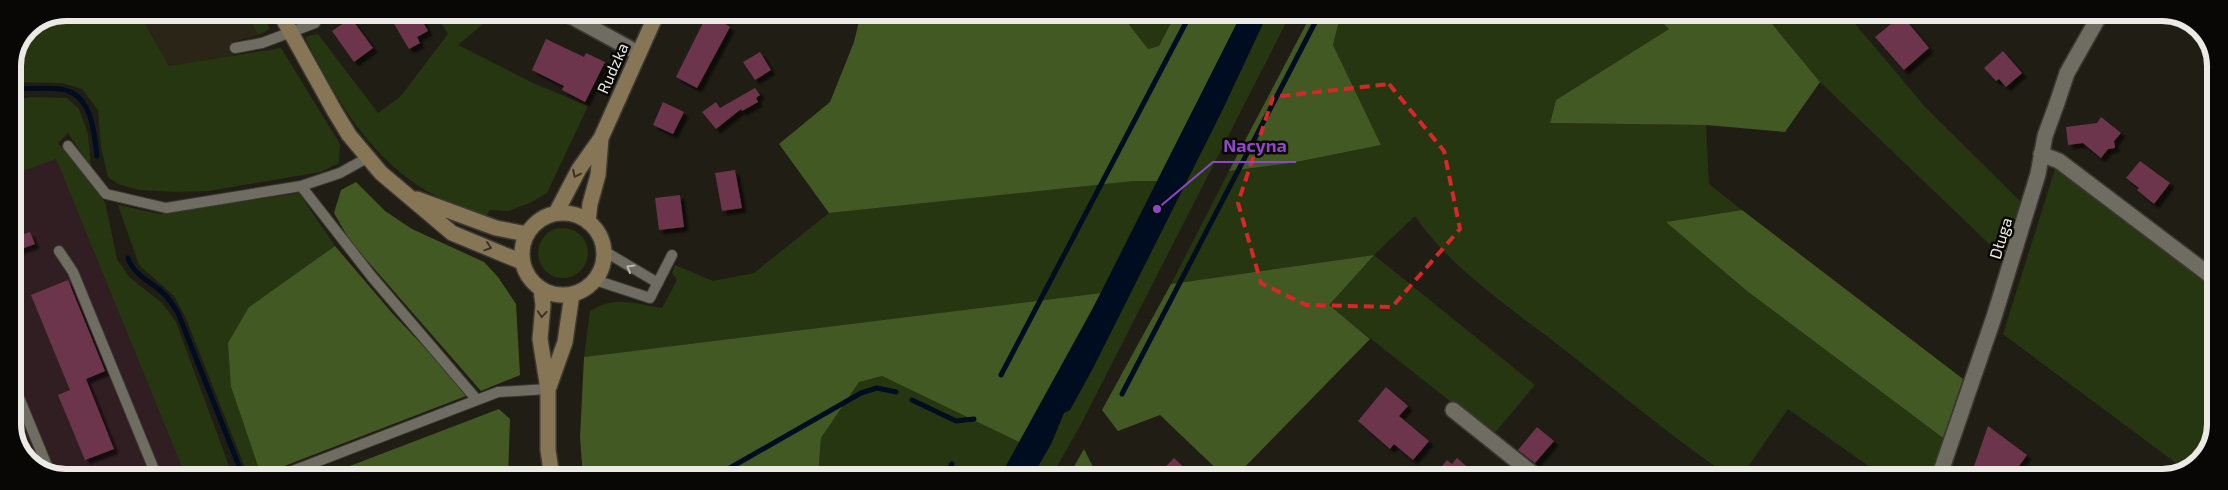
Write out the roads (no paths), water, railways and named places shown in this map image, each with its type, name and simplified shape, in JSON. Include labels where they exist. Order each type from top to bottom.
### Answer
[{"type":"main road","points":[[284,21],[335,112],[367,158],[381,174],[452,233],[522,262]]},
{"type":"main road","name":"Rudzka","points":[[556,213],[579,169],[601,138],[653,21]]},
{"type":"main road","name":"Rudzka","points":[[588,222],[590,204],[598,175],[601,138]]},
{"type":"main road","points":[[410,197],[496,228],[527,234]]},
{"type":"main road","points":[[556,213],[573,214],[588,222],[599,234],[604,251],[602,266],[595,280],[572,294],[556,294],[541,289],[530,278],[522,262],[522,252],[527,234],[539,220],[556,213]]},
{"type":"main road","points":[[541,289],[543,305],[540,339],[548,389],[548,450],[551,469]]},
{"type":"main road","points":[[548,389],[565,342],[572,294]]},
{"type":"street","points":[[580,21],[638,53]]},
{"type":"street","name":"Długa","points":[[1942,469],[1994,317],[2038,174],[2045,136],[2068,73],[2097,21]]},
{"type":"street","points":[[2041,154],[2059,161],[2207,274]]},
{"type":"street","points":[[1453,410],[1527,469]]},
{"type":"lane","points":[[235,48],[262,43],[315,22]]},
{"type":"lane","points":[[68,146],[106,194],[166,208],[301,186],[340,173],[367,158]]},
{"type":"lane","points":[[301,186],[372,276],[477,400]]},
{"type":"lane","points":[[59,250],[73,272],[154,469]]},
{"type":"lane","points":[[604,251],[658,283]]},
{"type":"lane","points":[[595,280],[650,298],[672,255]]},
{"type":"lane","points":[[298,469],[498,392],[548,389]]},
{"type":"lane","points":[[21,402],[46,464]]},
{"type":"water","points":[[1238,21],[1264,21],[1220,115],[1093,368],[1070,410],[1064,413],[1051,444],[1037,469],[1004,469],[1088,318]]},
{"type":"waterway","points":[[1001,375],[1187,21]]},
{"type":"waterway","points":[[1122,394],[1316,21]]},
{"type":"waterway","points":[[21,89],[60,89],[71,92],[79,98],[85,105],[89,115],[97,156]]},
{"type":"waterway","points":[[128,258],[137,273],[164,294],[178,313],[239,466]]},
{"type":"waterway","points":[[728,469],[861,393],[877,388],[896,392]]},
{"type":"waterway","points":[[912,400],[956,421],[974,419]]},
{"type":"waterway","points":[[949,469],[952,464]]},
{"type":"place","name":"Nacyna","points":[[1157,209]]}]
